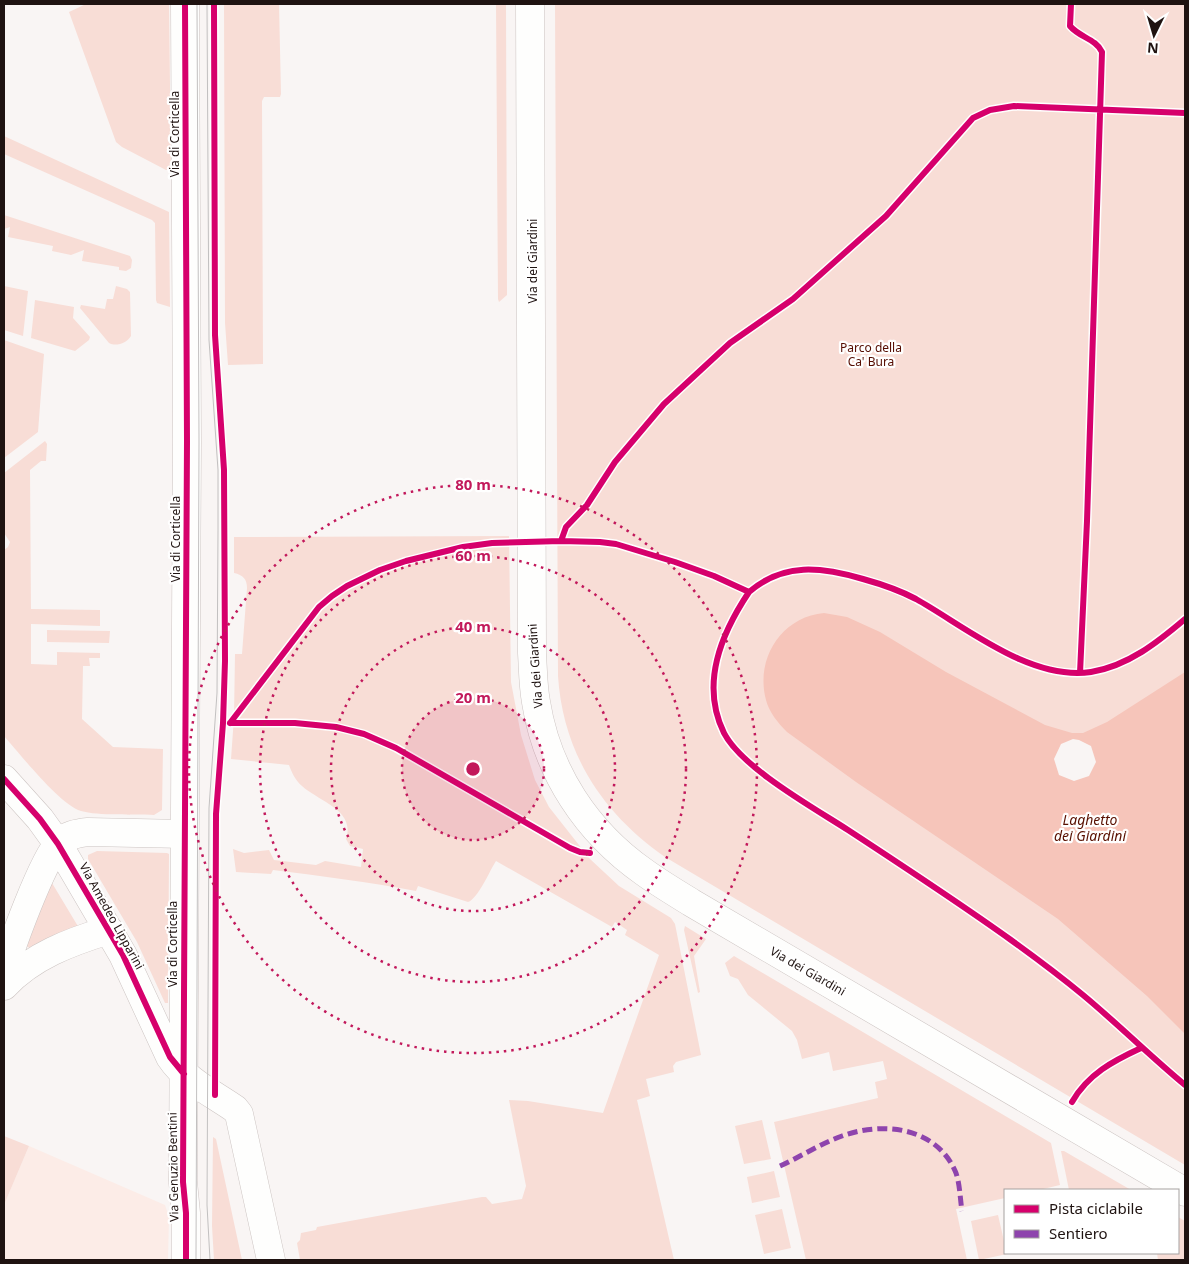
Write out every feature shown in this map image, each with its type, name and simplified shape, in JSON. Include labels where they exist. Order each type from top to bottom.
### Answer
[{"type":"street","name":"Via di Corticella","points":[[184,1074],[187,353],[185,4]]},
{"type":"street","name":"Via dei Giardini","points":[[530,4],[532,653],[536,701],[540,722],[554,764],[564,785],[589,821],[643,872],[1185,1192]]},
{"type":"street","name":"Via Amedeo Lipparini","points":[[4,779],[40,819],[58,844],[129,967],[170,1057],[184,1074]]},
{"type":"street","points":[[4,975],[13,944],[41,876],[58,844],[68,837],[88,832],[185,834]]},
{"type":"street","points":[[4,986],[28,964],[59,947],[109,930]]},
{"type":"street","points":[[184,1074],[236,1108],[239,1114],[271,1260]]},
{"type":"street","name":"Via Genuzio Bentini","points":[[184,1074],[186,1260]]},
{"type":"shaded area","points":[[29,1146],[165,1205],[169,1217],[168,1260],[4,1260],[4,1205]]},
{"type":"green space","points":[[86,4],[169,4],[171,167],[169,170],[122,147],[116,142],[69,12]]},
{"type":"green space","points":[[224,4],[279,4],[281,94],[280,97],[264,97],[262,101],[263,364],[228,365],[225,323]]},
{"type":"green space","points":[[496,4],[506,4],[507,295],[499,302],[498,299]]},
{"type":"green space","name":"Parco della Ca' Bura","points":[[555,4],[1185,4],[1185,1165],[665,857],[622,821],[605,801],[577,756],[561,704],[558,676]]},
{"type":"green space","points":[[4,136],[169,212],[170,307],[157,303],[156,300],[155,223],[4,154]]},
{"type":"green space","points":[[4,215],[130,256],[132,260],[131,268],[126,271],[119,270],[119,267],[82,261],[84,250],[71,255],[52,251],[53,246],[8,237],[10,227],[4,229]]},
{"type":"green space","points":[[4,286],[28,291],[23,336],[4,330]]},
{"type":"green space","points":[[116,286],[127,289],[130,292],[131,336],[124,342],[115,345],[109,343],[80,308],[81,305],[105,309],[107,299],[113,299]]},
{"type":"green space","points":[[35,300],[74,307],[73,318],[90,337],[89,340],[75,351],[31,338]]},
{"type":"green space","points":[[4,340],[44,354],[38,432],[4,458]]},
{"type":"green space","points":[[45,441],[47,444],[46,461],[41,461],[30,470],[31,609],[100,610],[100,626],[31,624],[31,664],[57,665],[57,652],[100,653],[100,658],[89,658],[90,666],[83,666],[82,719],[113,747],[163,749],[162,810],[154,815],[97,814],[72,807],[51,789],[4,736],[4,550],[10,542],[4,533],[4,473]]},
{"type":"green space","points":[[509,536],[511,682],[521,735],[535,780],[549,807],[590,859],[619,886],[671,918],[675,924],[701,1055],[676,1062],[673,1066],[674,1072],[646,1079],[650,1096],[637,1100],[674,1260],[300,1260],[297,1243],[300,1240],[301,1233],[316,1230],[317,1227],[482,1197],[486,1197],[492,1204],[522,1199],[526,1186],[509,1100],[528,1101],[603,1113],[659,955],[625,935],[627,930],[615,922],[612,927],[496,861],[476,896],[468,902],[418,886],[416,891],[273,870],[271,874],[236,872],[233,849],[244,853],[269,850],[274,860],[316,865],[325,861],[361,867],[363,849],[350,846],[346,839],[348,829],[346,821],[341,813],[302,786],[297,781],[289,765],[231,759],[235,654],[242,654],[247,588],[244,578],[234,573],[234,537]]},
{"type":"green space","points":[[47,630],[110,631],[109,643],[47,642]]},
{"type":"green space","points":[[97,851],[169,854],[168,1003],[165,1003],[137,942],[88,859],[88,855]]},
{"type":"green space","points":[[50,883],[52,883],[79,928],[31,949],[25,945]]},
{"type":"green space","points":[[685,926],[706,939],[694,956],[700,992],[698,993],[684,930]]},
{"type":"green space","points":[[734,956],[1051,1143],[1060,1185],[1043,1189],[1004,1189],[1004,1198],[956,1209],[967,1260],[806,1260],[774,1122],[878,1098],[875,1082],[887,1079],[883,1061],[833,1071],[829,1052],[802,1059],[797,1040],[792,1031],[748,995],[738,979],[730,976],[725,963]]},
{"type":"green space","points":[[762,1120],[771,1159],[744,1164],[735,1126]]},
{"type":"green space","points":[[4,1136],[29,1146],[4,1205]]},
{"type":"green space","points":[[213,1137],[216,1139],[242,1260],[214,1260],[212,1226]]},
{"type":"green space","points":[[1061,1151],[1129,1189],[1069,1189]]},
{"type":"green space","points":[[774,1171],[780,1197],[752,1203],[747,1177]]},
{"type":"green space","points":[[782,1209],[791,1248],[764,1254],[755,1215]]},
{"type":"green space","points":[[998,1215],[1004,1241],[1004,1254],[1007,1254],[979,1260],[971,1221]]},
{"type":"green space","points":[[1179,1218],[1185,1221],[1185,1260],[1158,1260],[1157,1254],[1179,1254]]},
{"type":"water","name":"Laghetto dei Giardini","points":[[824,613],[847,617],[880,632],[946,672],[1045,725],[1072,733],[1083,733],[1107,722],[1185,672],[1185,1034],[1147,996],[1058,919],[856,782],[780,725],[766,700],[764,670],[768,656],[784,631],[809,616]]},
{"type":"pier","points":[[1073,739],[1091,746],[1096,762],[1089,776],[1074,781],[1059,775],[1054,759],[1061,744]]},
{"type":"tram line","points":[[196,1260],[199,441],[197,4]]},
{"type":"tram line","points":[[207,4],[209,340],[218,470],[217,693],[209,808],[207,1205],[210,1260]]},
{"type":"marked path","points":[[780,1166],[834,1139],[858,1131],[892,1129],[908,1132],[923,1137],[936,1146],[947,1158],[956,1173],[962,1211]]},
{"type":"cycle path","points":[[185,4],[187,441],[183,1182],[186,1213],[186,1260]]},
{"type":"cycle path","points":[[214,4],[215,335],[224,470],[225,661],[223,723],[216,814],[215,1095]]},
{"type":"cycle path","points":[[1071,4],[1070,26],[1096,44],[1102,52],[1087,521],[1080,673]]},
{"type":"cycle path","points":[[561,541],[566,527],[587,505],[615,462],[664,404],[730,343],[793,299],[886,216],[973,118],[990,110],[1014,106],[1185,113]]},
{"type":"cycle path","points":[[230,723],[319,607],[332,596],[347,586],[380,570],[406,561],[463,547],[492,543],[561,541],[616,544],[714,576],[749,592],[762,582],[789,572],[818,570],[847,575],[883,585],[910,596],[977,637],[1022,660],[1068,673],[1105,669],[1130,659],[1185,619]]},
{"type":"cycle path","points":[[749,592],[722,642],[714,678],[717,715],[724,733],[733,746],[746,760],[780,786],[930,884],[1039,960],[1096,1006],[1185,1085]]},
{"type":"cycle path","points":[[230,723],[295,723],[336,727],[364,734],[396,748],[570,848],[590,853]]},
{"type":"cycle path","points":[[4,779],[40,819],[58,844],[123,955],[170,1057],[184,1074]]},
{"type":"cycle path","points":[[1072,1102],[1078,1092],[1093,1076],[1111,1063],[1141,1048]]}]
